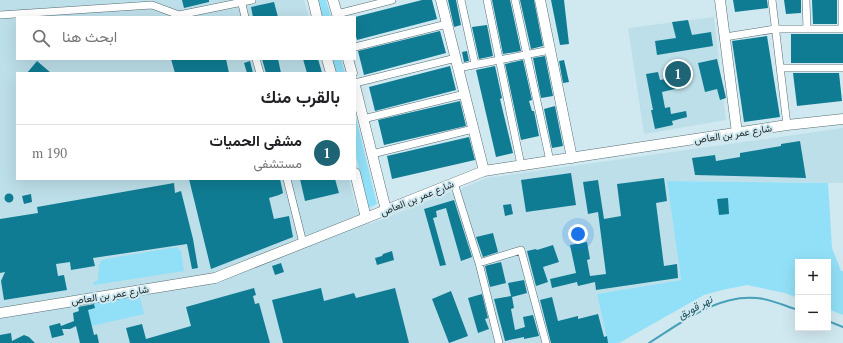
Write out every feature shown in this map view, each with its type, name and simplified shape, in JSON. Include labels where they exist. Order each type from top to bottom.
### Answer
[{"type":"street","points":[[0,15],[152,5],[179,15],[241,1],[252,0]]},
{"type":"street","points":[[313,0],[317,16]]},
{"type":"street","points":[[333,0],[337,15],[392,0]]},
{"type":"street","points":[[441,0],[484,171]]},
{"type":"street","points":[[461,0],[475,64]]},
{"type":"street","points":[[487,0],[521,165]]},
{"type":"street","points":[[515,0],[550,161]]},
{"type":"street","points":[[540,0],[572,158]]},
{"type":"street","points":[[720,0],[737,133]]},
{"type":"street","points":[[772,0],[787,125]]},
{"type":"street","points":[[806,0],[807,29]]},
{"type":"street","points":[[725,37],[776,29],[843,29],[842,0]]},
{"type":"street","points":[[241,1],[245,16]]},
{"type":"street","points":[[356,47],[447,24]]},
{"type":"street","points":[[356,85],[457,63],[475,64],[550,50]]},
{"type":"street","points":[[256,60],[260,72]]},
{"type":"street","points":[[327,60],[331,72]]},
{"type":"street","points":[[348,60],[352,72]]},
{"type":"street","points":[[780,68],[843,68]]},
{"type":"street","points":[[356,89],[386,210]]},
{"type":"street","points":[[363,119],[465,94]]},
{"type":"street","name":"شارع عمر بن العاص","points":[[0,313],[215,278],[484,171],[787,125],[843,119]]},
{"type":"street","points":[[372,154],[473,129]]},
{"type":"street","points":[[356,177],[366,218]]},
{"type":"street","points":[[287,180],[303,243]]},
{"type":"street","points":[[454,183],[478,263],[499,343]]},
{"type":"street","points":[[478,263],[521,250],[546,343]]},
{"type":"shaded area","points":[[0,0],[304,0],[309,16],[16,16],[16,60],[319,60],[322,72],[16,72],[16,180],[349,180],[356,207],[370,224],[450,192],[457,195],[460,189],[487,178],[843,128],[843,183],[667,181],[681,280],[597,294],[608,343],[0,343]]},
{"type":"shaded area","points":[[317,0],[326,0],[331,16],[321,16]]},
{"type":"shaded area","points":[[714,17],[726,120],[644,134],[628,28]]},
{"type":"shaded area","points":[[332,60],[341,60],[345,72],[335,72]]},
{"type":"shaded area","points":[[356,118],[377,204],[369,208],[356,157]]},
{"type":"shaded area","points":[[667,181],[828,183],[832,248],[841,271],[843,271],[843,315],[831,310],[831,259],[795,259],[795,297],[785,293],[747,285],[722,290],[704,295],[619,343],[608,343],[597,294],[681,280]]},
{"type":"shaded area","points":[[177,247],[181,251],[184,271],[94,285],[93,283],[98,280],[99,265],[101,261],[105,259]]},
{"type":"shaded area","points":[[139,294],[144,314],[92,326],[88,310],[95,308],[94,303]]},
{"type":"building","points":[[182,0],[209,0],[209,2],[184,8]]},
{"type":"building","points":[[422,0],[432,0],[437,19],[357,40],[356,17]]},
{"type":"building","points":[[448,0],[456,0],[461,25],[454,27]]},
{"type":"building","points":[[492,0],[510,0],[521,51],[503,54]]},
{"type":"building","points":[[520,0],[534,0],[543,46],[531,49]]},
{"type":"building","points":[[551,0],[564,0],[569,44],[560,45]]},
{"type":"building","points":[[733,0],[767,0],[768,8],[735,12]]},
{"type":"building","points":[[784,0],[801,0],[801,13],[786,14]]},
{"type":"building","points":[[812,0],[837,0],[837,24],[813,24]]},
{"type":"building","points":[[274,2],[278,16],[253,16],[251,7]]},
{"type":"building","points":[[688,20],[692,35],[711,32],[713,46],[657,55],[655,41],[676,38],[672,22]]},
{"type":"building","points":[[487,25],[493,56],[479,59],[472,27]]},
{"type":"building","points":[[440,31],[446,53],[364,75],[358,51]]},
{"type":"building","points":[[791,34],[843,34],[843,63],[791,63]]},
{"type":"building","points":[[767,36],[780,117],[744,122],[732,41]]},
{"type":"building","points":[[467,51],[469,61],[464,62],[462,52]]},
{"type":"building","points":[[545,56],[553,96],[541,98],[533,58]]},
{"type":"building","points":[[717,59],[726,98],[720,100],[717,89],[705,92],[698,63]]},
{"type":"building","points":[[171,60],[226,60],[229,72],[175,72]]},
{"type":"building","points":[[262,60],[278,60],[281,72],[266,72]]},
{"type":"building","points":[[303,60],[318,60],[322,72],[307,72]]},
{"type":"building","points":[[523,60],[532,100],[529,101],[532,111],[534,111],[539,136],[521,140],[505,64]]},
{"type":"building","points":[[564,60],[569,82],[563,83],[559,61]]},
{"type":"building","points":[[37,61],[50,72],[28,72]]},
{"type":"building","points":[[250,61],[253,72],[247,72],[244,63]]},
{"type":"building","points":[[450,66],[456,90],[375,111],[369,87]]},
{"type":"building","points":[[495,66],[502,98],[500,99],[513,153],[496,157],[476,70]]},
{"type":"building","points":[[658,72],[660,80],[672,78],[675,89],[662,92],[665,108],[670,107],[671,114],[686,111],[687,117],[672,121],[673,125],[655,129],[646,74]]},
{"type":"building","points":[[793,73],[839,73],[842,101],[797,106]]},
{"type":"building","points":[[460,101],[466,126],[384,145],[378,120]]},
{"type":"building","points":[[555,106],[563,146],[552,148],[544,109]]},
{"type":"building","points":[[469,137],[475,160],[392,179],[387,156]]},
{"type":"building","points":[[800,141],[806,178],[695,175],[692,158],[715,155],[716,161],[740,157],[740,153]]},
{"type":"building","points":[[571,173],[576,205],[526,212],[521,180]]},
{"type":"building","points":[[664,178],[667,201],[656,203],[664,266],[677,264],[678,278],[596,290],[595,282],[578,286],[577,282],[552,288],[550,279],[576,273],[570,245],[587,242],[590,259],[587,260],[590,276],[606,274],[598,212],[588,214],[583,182],[598,180],[604,219],[621,216],[617,184]]},
{"type":"building","points":[[189,180],[280,180],[283,193],[269,198],[274,219],[289,216],[293,237],[211,269]]},
{"type":"building","points":[[300,180],[335,180],[339,193],[305,201]]},
{"type":"building","points":[[174,183],[175,193],[181,191],[193,239],[198,268],[192,269],[187,244],[93,258],[95,266],[71,270],[70,262],[56,264],[58,276],[64,275],[67,290],[4,300],[1,281],[5,272],[0,273],[0,219],[38,213],[37,207]]},
{"type":"building","points":[[9,193],[14,198],[9,203],[4,198]]},
{"type":"building","points":[[31,194],[32,202],[24,204],[22,196]]},
{"type":"building","points":[[728,198],[729,214],[719,215],[717,199]]},
{"type":"building","points":[[454,200],[472,257],[461,261],[446,208],[436,211],[437,217],[433,218],[446,265],[440,266],[424,209]]},
{"type":"building","points":[[511,204],[513,214],[505,216],[503,205]]},
{"type":"building","points":[[493,233],[498,252],[483,257],[476,237]]},
{"type":"building","points":[[553,245],[559,262],[543,267],[548,282],[536,286],[527,251],[537,250]]},
{"type":"building","points":[[392,251],[394,260],[377,265],[375,258]]},
{"type":"building","points":[[501,262],[506,283],[490,287],[485,266]]},
{"type":"building","points":[[281,263],[284,272],[275,275],[272,266]]},
{"type":"building","points":[[524,280],[527,293],[512,297],[514,308],[511,309],[515,330],[525,327],[523,317],[533,315],[539,336],[505,341],[494,299],[511,296],[508,283]]},
{"type":"building","points":[[254,288],[256,295],[253,296],[255,304],[259,303],[270,343],[130,343],[126,328],[142,324],[146,339],[191,326],[186,307]]},
{"type":"building","points":[[321,288],[324,301],[354,293],[356,298],[395,288],[409,343],[283,343],[272,300]]},
{"type":"building","points":[[451,291],[468,336],[449,343],[432,299]]},
{"type":"building","points":[[482,294],[488,318],[485,319],[489,329],[478,333],[468,298]]},
{"type":"building","points":[[552,297],[558,321],[578,316],[578,319],[598,314],[604,337],[607,336],[608,343],[551,343],[540,300]]},
{"type":"building","points":[[94,304],[95,308],[88,310],[94,335],[97,334],[99,343],[80,343],[76,326],[70,329],[62,329],[64,335],[52,338],[49,326],[60,323],[61,326],[74,321],[73,313],[79,311],[78,307]]},
{"type":"building","points":[[11,333],[12,341],[24,335],[29,337],[35,343],[0,343],[0,335]]},
{"type":"waterway","name":"نهر قويق","points":[[649,343],[700,312],[714,305],[728,301],[742,298],[757,298],[773,301],[795,309]]},
{"type":"waterway","name":"نهر قويق","points":[[831,322],[843,327]]},
{"type":"place","name":"مشفى الحميات","points":[[678,74]]}]
